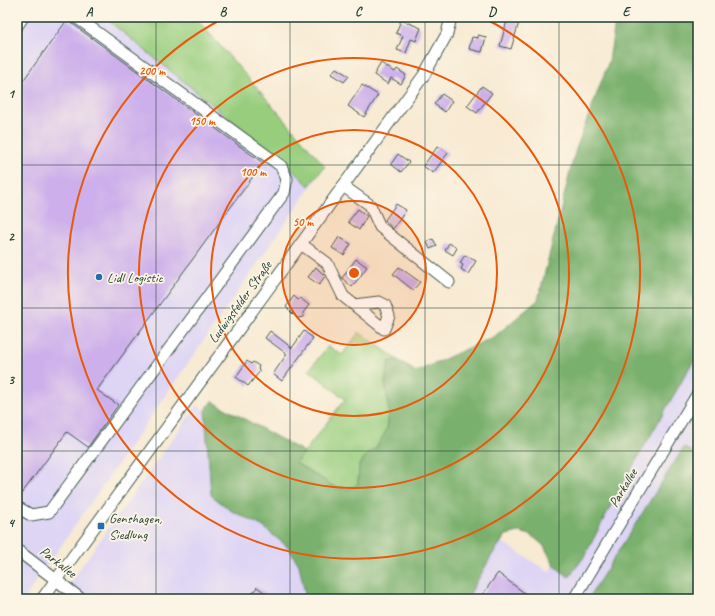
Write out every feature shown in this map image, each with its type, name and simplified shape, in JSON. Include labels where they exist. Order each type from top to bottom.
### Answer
[{"type":"street","points":[[17,26],[23,17]]},
{"type":"street","points":[[17,507],[31,515],[50,512],[284,193],[287,179],[281,166],[76,17]]},
{"type":"street","name":"Ludwigsfelder Straße","points":[[42,599],[424,75],[447,34],[451,17]]},
{"type":"street","points":[[343,186],[370,205],[380,227],[450,282]]},
{"type":"street","points":[[301,244],[327,263],[343,296],[354,305]]},
{"type":"street","name":"Parkallee","points":[[574,599],[698,393]]},
{"type":"street","name":"Parkallee","points":[[17,550],[81,599]]},
{"type":"shaded area","points":[[17,17],[195,17],[325,166],[24,599],[17,599]]},
{"type":"shaded area","points":[[698,330],[698,599],[445,599],[497,539],[549,572]]},
{"type":"shaded area","points":[[197,405],[222,422],[276,524],[311,564],[316,599],[58,599]]},
{"type":"green space","points":[[104,17],[195,17],[325,166],[309,186],[294,171]]},
{"type":"green space","points":[[616,17],[698,17],[698,353],[618,492],[584,557],[569,577],[556,567],[543,545],[531,535],[519,532],[506,535],[492,555],[467,599],[306,599],[299,565],[289,548],[262,526],[230,510],[211,495],[205,410],[212,401],[304,452],[296,463],[335,487],[349,489],[358,484],[359,465],[368,453],[376,448],[387,429],[389,412],[385,381],[389,361],[398,360],[416,372],[495,336],[538,300],[575,152],[609,61]]},
{"type":"green space","points":[[359,332],[398,360],[389,361],[385,381],[389,412],[387,429],[376,448],[368,453],[359,465],[358,484],[349,489],[335,487],[296,463],[345,399],[309,370],[328,346],[342,355]]},
{"type":"green space","points":[[684,447],[698,456],[698,599],[588,599]]},
{"type":"building","points":[[508,17],[520,19],[511,49],[500,46]]},
{"type":"building","name":"Lidl Logistic","points":[[67,20],[263,163],[97,390],[118,405],[88,447],[67,432],[17,500],[17,89]]},
{"type":"building","points":[[401,20],[421,28],[416,41],[411,39],[406,53],[397,50],[403,36],[396,33]]},
{"type":"building","points":[[478,35],[486,37],[482,52],[469,49],[472,37],[478,38]]},
{"type":"building","points":[[381,63],[395,72],[397,69],[406,75],[401,84],[391,78],[388,84],[374,75]]},
{"type":"building","points":[[336,68],[349,76],[344,82],[331,74]]},
{"type":"building","points":[[362,85],[378,95],[364,117],[348,106]]},
{"type":"building","points":[[482,86],[492,93],[477,113],[467,106]]},
{"type":"building","points":[[442,94],[452,101],[445,112],[434,104]]},
{"type":"building","points":[[438,146],[448,153],[433,173],[423,166]]},
{"type":"building","points":[[398,154],[409,162],[401,172],[391,164]]},
{"type":"building","points":[[396,204],[406,210],[393,229],[385,220]]},
{"type":"building","points":[[358,209],[367,216],[359,230],[348,222]]},
{"type":"building","points":[[339,237],[351,244],[344,255],[332,248]]},
{"type":"building","points":[[433,239],[437,246],[430,249],[427,242]]},
{"type":"building","points":[[449,243],[457,248],[453,255],[445,250]]},
{"type":"building","points":[[465,255],[476,261],[468,274],[461,269],[463,265],[460,263]]},
{"type":"building","points":[[356,259],[367,267],[352,287],[342,278]]},
{"type":"building","points":[[316,267],[325,276],[319,285],[308,277]]},
{"type":"building","points":[[399,267],[420,282],[413,290],[393,274]]},
{"type":"building","points":[[294,296],[298,300],[300,298],[309,305],[303,313],[304,317],[297,318],[286,307]]},
{"type":"building","points":[[270,331],[292,348],[304,331],[313,338],[282,381],[273,374],[287,354],[265,338]]},
{"type":"building","points":[[247,361],[251,364],[253,362],[259,366],[258,369],[260,371],[248,386],[236,377]]},
{"type":"building","points":[[498,573],[527,595],[524,599],[479,599]]},
{"type":"building","points":[[257,587],[273,599],[248,599]]},
{"type":"place","name":"Lidl Logistic","points":[[99,277]]},
{"type":"place","name":"Genshagen, Siedlung","points":[[101,526]]}]
